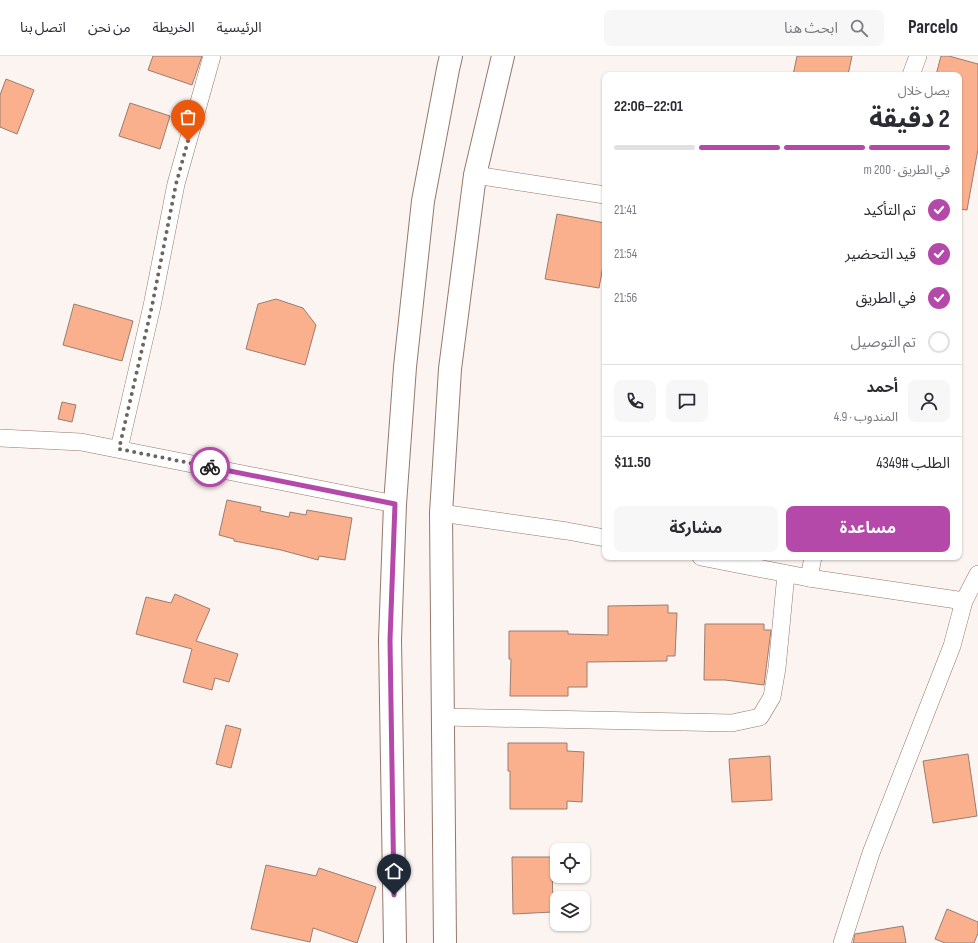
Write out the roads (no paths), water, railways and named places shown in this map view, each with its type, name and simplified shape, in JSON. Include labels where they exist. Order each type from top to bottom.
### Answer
[{"type":"main road","points":[[395,943],[390,640],[395,504],[405,367],[424,201],[451,56]]},
{"type":"main road","points":[[445,943],[441,513],[450,369],[474,175],[503,56]]},
{"type":"street","points":[[119,449],[152,306],[176,184],[212,56]]},
{"type":"street","points":[[912,72],[918,56]]},
{"type":"street","points":[[474,175],[602,195]]},
{"type":"street","points":[[0,438],[81,442],[395,504]]},
{"type":"street","points":[[441,513],[567,530],[602,537]]},
{"type":"street","points":[[716,560],[809,578],[964,601]]},
{"type":"street","points":[[809,578],[812,560]]},
{"type":"street","points":[[443,717],[732,723],[760,717],[772,697],[777,668],[786,574]]},
{"type":"street","points":[[842,943],[871,853],[952,646],[964,601],[978,574]]}]
